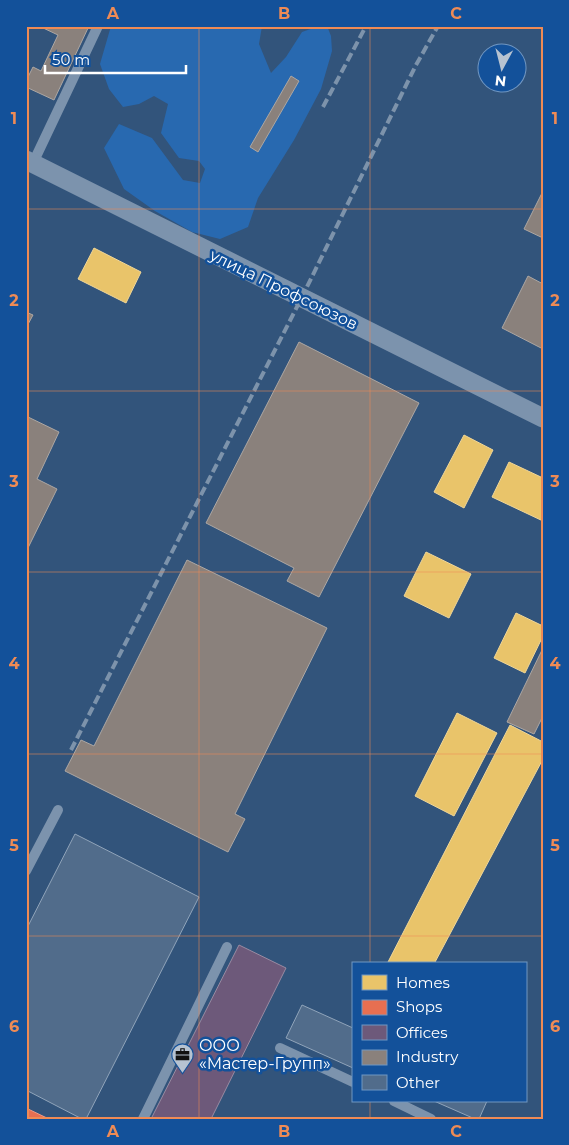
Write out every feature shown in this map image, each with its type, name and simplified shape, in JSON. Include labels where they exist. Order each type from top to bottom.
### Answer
[{"type":"street","name":"улица Профсоюзов","points":[[29,162],[543,418]]},
{"type":"lane","points":[[29,162],[98,26]]},
{"type":"lane","points":[[26,871],[58,810]]},
{"type":"lane","points":[[143,1119],[227,947]]},
{"type":"lane","points":[[280,1048],[352,1082]]},
{"type":"lane","points":[[396,1102],[431,1119]]},
{"type":"shaded area","points":[[111,26],[262,26],[259,44],[271,73],[286,57],[302,32],[319,26],[327,26],[331,36],[332,51],[321,89],[294,140],[258,198],[248,227],[220,239],[192,232],[155,211],[124,189],[104,148],[119,124],[152,138],[183,180],[200,183],[205,169],[199,161],[179,158],[161,133],[168,104],[154,96],[139,104],[123,107],[109,89],[100,64]]},
{"type":"building: Homes","points":[[94,248],[141,272],[126,303],[78,279]]},
{"type":"building: Homes","points":[[464,435],[493,450],[464,508],[434,492]]},
{"type":"building: Homes","points":[[509,462],[543,478],[543,521],[492,497]]},
{"type":"building: Homes","points":[[426,552],[471,574],[449,618],[404,596]]},
{"type":"building: Homes","points":[[516,613],[543,626],[543,636],[525,673],[494,658]]},
{"type":"building: Homes","points":[[457,713],[497,733],[454,816],[415,796]]},
{"type":"building: Homes","points":[[510,725],[543,742],[543,759],[435,962],[388,962]]},
{"type":"building: Shops","points":[[26,1108],[49,1119],[26,1119]]},
{"type":"building: Offices","points":[[239,945],[286,968],[211,1119],[151,1119]]},
{"type":"building: Industry","points":[[39,26],[89,26],[54,100],[26,87],[26,81],[33,67],[41,71],[58,35]]},
{"type":"building: Industry","points":[[291,76],[299,81],[258,152],[250,147]]},
{"type":"building: Industry","points":[[543,191],[543,238],[524,229]]},
{"type":"building: Industry","points":[[528,276],[543,284],[543,349],[502,328]]},
{"type":"building: Industry","points":[[26,312],[33,315],[26,328]]},
{"type":"building: Industry","points":[[299,342],[419,403],[319,597],[287,581],[294,568],[206,523]]},
{"type":"building: Industry","points":[[26,416],[59,432],[37,479],[57,489],[26,552]]},
{"type":"building: Industry","points":[[187,560],[327,628],[235,814],[245,819],[228,852],[65,771],[81,740],[94,746]]},
{"type":"building: Industry","points":[[543,648],[543,716],[534,734],[507,722]]},
{"type":"building: Other","points":[[75,834],[199,897],[86,1119],[82,1119],[26,1090],[26,930]]},
{"type":"building: Other","points":[[302,1005],[352,1028],[352,1068],[286,1038]]},
{"type":"building: Other","points":[[436,1102],[487,1102],[479,1119]]},
{"type":"railway","points":[[323,107],[366,26]]},
{"type":"railway","points":[[71,750],[302,297],[416,65],[438,26]]},
{"type":"place","name":"ООО «Мастер-Групп»","points":[[183,1073]]}]
